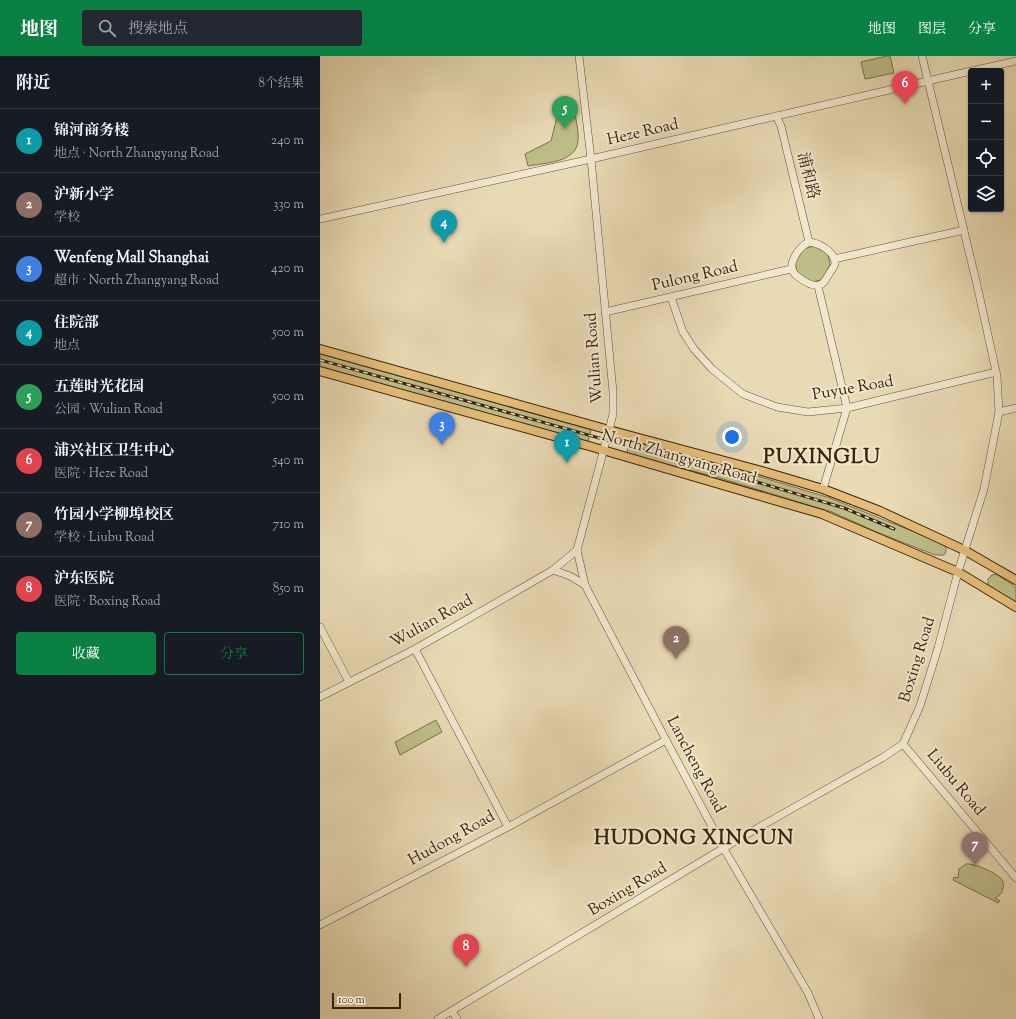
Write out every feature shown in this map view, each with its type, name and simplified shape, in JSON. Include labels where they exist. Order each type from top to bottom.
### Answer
[{"type":"main road","name":"North Zhangyang Road","points":[[320,349],[823,489],[880,511],[964,550],[1016,580]]},
{"type":"main road","name":"North Zhangyang Road","points":[[320,371],[822,514],[958,572],[1016,607]]},
{"type":"street","name":"Wulian Road","points":[[320,697],[415,649],[553,570],[577,550],[613,414],[613,392],[579,56]]},
{"type":"street","name":"Boxing Road","points":[[438,1019],[754,830],[882,758],[903,744],[920,706],[938,648],[964,550],[984,489],[999,412],[996,372],[964,230],[922,56]]},
{"type":"street","name":"Heze Road","points":[[985,68],[1016,61]]},
{"type":"street","name":"Heze Road","points":[[320,219],[590,159],[968,72]]},
{"type":"street","name":"浦和路","points":[[776,116],[781,126],[809,242]]},
{"type":"street","points":[[834,259],[964,230]]},
{"type":"street","points":[[809,242],[816,243],[833,254],[834,259],[835,265],[824,283],[818,286],[811,284],[795,275],[791,269],[792,261],[803,245],[809,242]]},
{"type":"street","name":"Pulong Road","points":[[605,312],[791,269]]},
{"type":"street","points":[[818,286],[847,408],[823,489]]},
{"type":"street","name":"Puyue Road","points":[[671,297],[683,332],[694,349],[712,369],[742,394],[777,407],[808,412],[847,408],[996,372]]},
{"type":"street","points":[[999,412],[1016,408]]},
{"type":"street","name":"Lancheng Road","points":[[577,550],[585,585],[724,849],[808,993],[819,1019]]},
{"type":"street","points":[[553,570],[570,576],[585,585]]},
{"type":"street","points":[[320,627],[349,682]]},
{"type":"street","name":"Hudong Road","points":[[320,924],[508,827],[415,649]]},
{"type":"street","points":[[508,827],[666,740]]},
{"type":"street","name":"Liubu Road","points":[[903,744],[1016,878]]},
{"type":"street","points":[[452,1011],[456,1019]]},
{"type":"green space","points":[[890,56],[894,73],[865,79],[861,62]]},
{"type":"green space","points":[[575,113],[578,141],[572,154],[558,161],[528,166],[525,154],[551,141],[557,117]]},
{"type":"green space","points":[[814,246],[828,254],[830,265],[822,280],[811,282],[797,272],[795,262],[804,249]]},
{"type":"green space","points":[[320,354],[589,429],[591,431],[588,441],[585,442],[320,367]]},
{"type":"green space","points":[[635,442],[715,463],[830,498],[944,544],[946,552],[944,555],[935,555],[879,533],[832,512],[713,476],[632,456],[627,452],[631,443]]},
{"type":"green space","points":[[996,574],[1016,587],[1016,603],[992,589],[988,584],[988,579],[992,575]]},
{"type":"green space","points":[[436,720],[442,732],[400,755],[395,742]]},
{"type":"green space","points":[[966,864],[986,869],[1000,877],[1004,887],[1000,895],[995,898],[1000,901],[998,903],[953,880],[954,877],[958,878],[959,869]]},
{"type":"railway","points":[[320,360],[727,473],[844,508],[894,529]]},
{"type":"place","name":"浦兴社区卫生中心","points":[[905,104]]},
{"type":"place","name":"五莲时光花园","points":[[565,129]]},
{"type":"place","name":"住院部","points":[[444,243]]},
{"type":"place","name":"Wenfeng Mall Shanghai","points":[[442,445]]},
{"type":"place","name":"锦河商务楼","points":[[567,463]]},
{"type":"place","name":"沪新小学","points":[[676,659]]},
{"type":"place","name":"竹园小学柳埠校区","points":[[975,865]]},
{"type":"place","name":"沪东医院","points":[[466,967]]},
{"type":"district","name":"PUXINGLU","points":[[822,458]]},
{"type":"district","name":"HUDONG XINCUN","points":[[694,839]]}]
